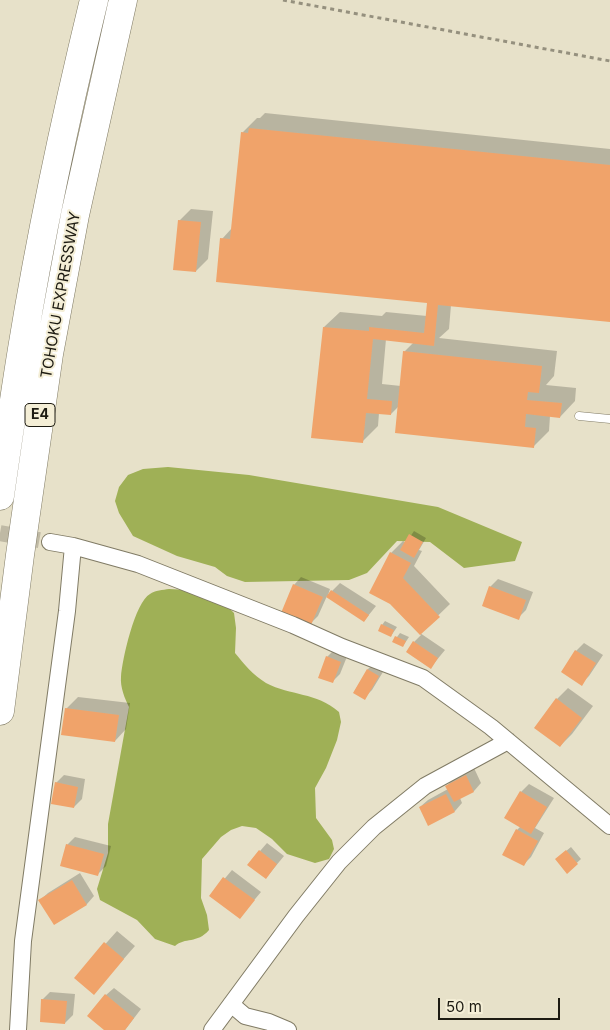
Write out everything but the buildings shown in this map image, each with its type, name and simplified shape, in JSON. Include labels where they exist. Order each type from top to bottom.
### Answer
[{"type":"highway","name":"TOHOKU EXPRESSWAY","points":[[0,496],[22,349],[67,116],[94,0]]},
{"type":"highway","name":"TOHOKU EXPRESSWAY","points":[[0,711],[49,354],[95,120],[123,0]]},
{"type":"street","points":[[50,542],[73,546],[138,564],[423,678],[491,727],[610,826]]},
{"type":"street","points":[[18,1030],[23,940],[67,610],[73,546]]},
{"type":"street","points":[[212,1030],[296,916],[333,870],[374,828],[425,786],[508,741]]},
{"type":"street","points":[[231,1004],[245,1016],[269,1022],[288,1030]]},
{"type":"lane","points":[[579,416],[610,419]]},
{"type":"path","points":[[283,0],[610,61]]},
{"type":"green space","points":[[168,467],[249,475],[438,507],[522,542],[515,561],[464,568],[430,542],[397,541],[367,573],[349,580],[245,582],[227,576],[215,567],[177,556],[133,536],[119,513],[115,501],[119,487],[128,475],[143,469]]},
{"type":"green space","points":[[159,590],[188,590],[228,607],[234,613],[236,628],[235,653],[249,669],[266,683],[312,697],[330,706],[339,712],[341,722],[337,740],[326,768],[315,788],[316,818],[332,840],[334,849],[329,859],[315,863],[287,854],[272,839],[256,828],[242,826],[231,830],[221,837],[202,859],[201,898],[207,915],[209,930],[196,939],[179,943],[175,946],[155,939],[137,920],[100,900],[97,889],[108,853],[108,824],[129,707],[123,693],[121,681],[127,645],[134,619],[144,599]]},
{"type":"tunnel","points":[[0,533],[50,542]]}]
